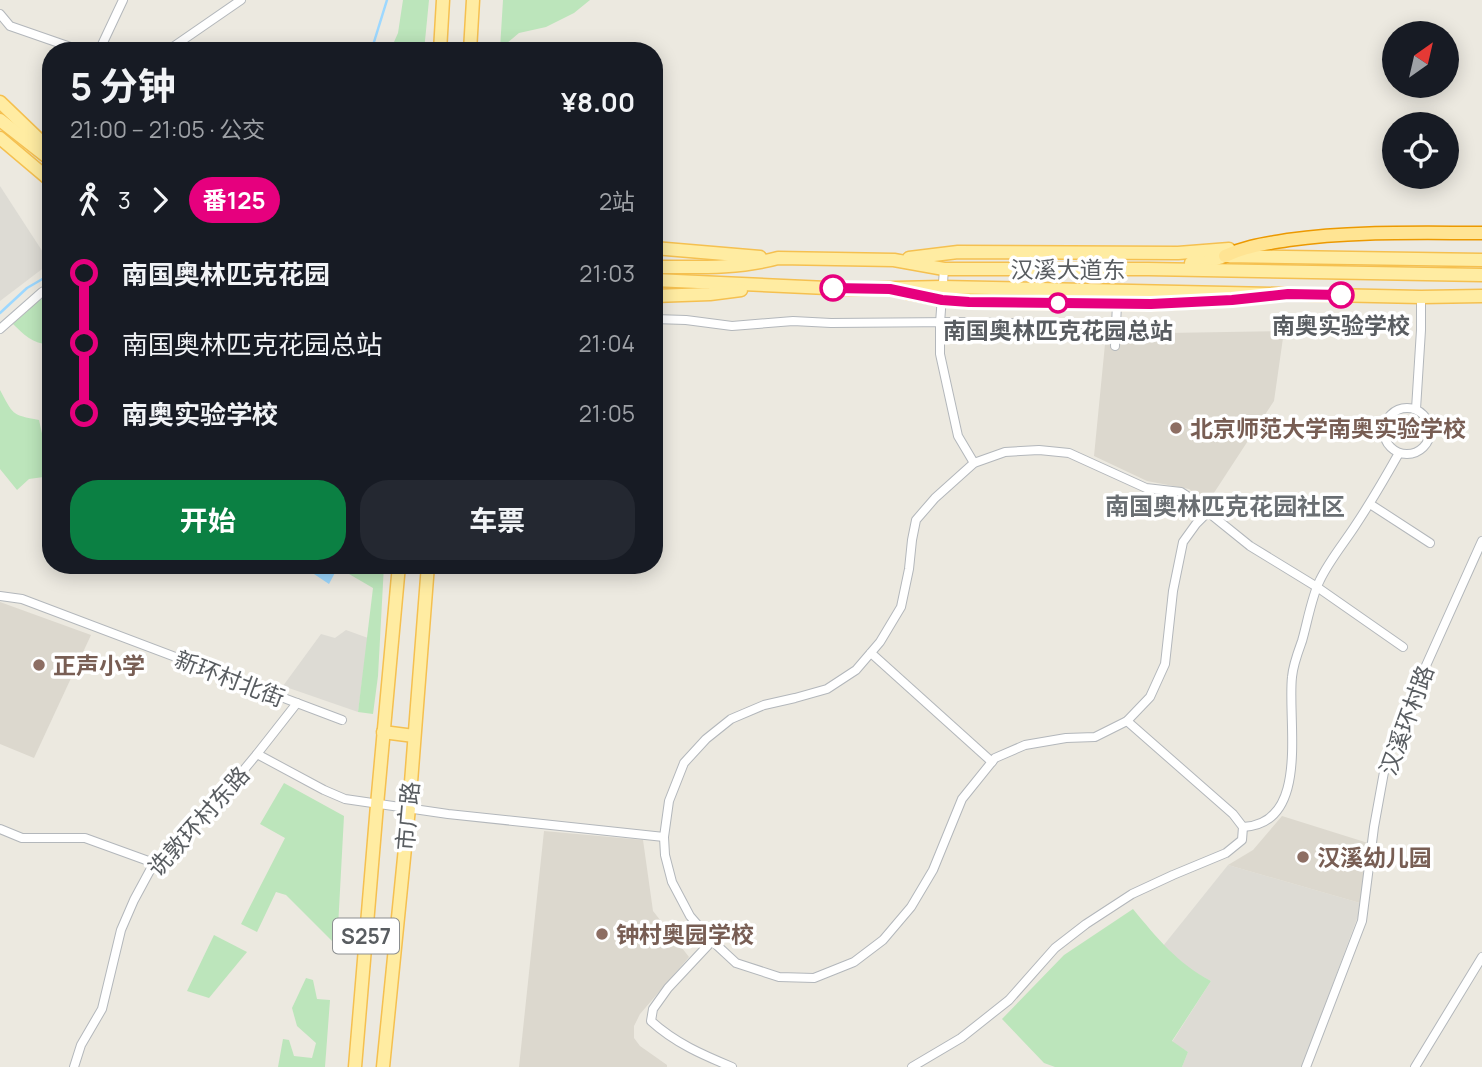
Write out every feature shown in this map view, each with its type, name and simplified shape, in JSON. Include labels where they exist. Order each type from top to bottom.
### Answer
[{"type":"highway","points":[[1225,256],[1250,246],[1306,237],[1351,233],[1482,233]]},
{"type":"main road","points":[[441,42],[443,0]]},
{"type":"main road","points":[[471,42],[473,0]]},
{"type":"main road","points":[[0,102],[42,142]]},
{"type":"main road","points":[[0,120],[42,153]]},
{"type":"main road","points":[[0,138],[42,174]]},
{"type":"main road","points":[[0,150],[42,178]]},
{"type":"main road","points":[[894,260],[958,252],[1178,253],[1250,246]]},
{"type":"main road","points":[[663,249],[778,258]]},
{"type":"main road","points":[[1107,269],[1206,262],[1225,256],[1482,260]]},
{"type":"main road","name":"汉溪大道东","points":[[663,267],[724,267],[778,258],[894,260],[944,269],[1482,275]]},
{"type":"main road","points":[[1019,270],[1019,289]]},
{"type":"main road","points":[[663,280],[890,289],[942,294],[969,302],[1179,304],[1288,294]]},
{"type":"main road","points":[[663,296],[710,295],[770,285]]},
{"type":"main road","name":"汉溪大道东","points":[[942,294],[1019,289],[1482,296]]},
{"type":"main road","name":"市广路","points":[[355,1067],[398,574]]},
{"type":"main road","name":"市广路","points":[[383,1067],[409,808],[427,574]]},
{"type":"main road","points":[[383,733],[414,736]]},
{"type":"street","points":[[103,42],[123,0]]},
{"type":"street","points":[[180,42],[241,0]]},
{"type":"street","points":[[0,14],[9,26],[56,42]]},
{"type":"street","points":[[944,269],[940,354],[958,436],[974,463]]},
{"type":"street","points":[[0,329],[42,292]]},
{"type":"street","points":[[1416,409],[1421,297]]},
{"type":"street","points":[[1115,346],[1117,304]]},
{"type":"street","points":[[663,319],[733,327],[793,321],[831,324],[1116,325]]},
{"type":"street","points":[[1416,409],[1427,419],[1430,426],[1428,441],[1417,451],[1399,453],[1386,438],[1386,424],[1394,412],[1416,409]]},
{"type":"street","points":[[1208,512],[1183,542],[1173,591],[1165,664],[1150,696],[1126,721],[1095,737],[1066,738],[1025,745],[995,758],[962,799],[933,870],[911,907],[883,940],[854,962],[814,978],[779,977],[736,963],[690,916],[672,882],[664,855],[669,801],[684,763],[706,739],[731,719],[764,705],[827,689],[856,670],[880,642],[901,607],[916,520],[974,463],[1005,452],[1039,450],[1069,453],[1146,488],[1181,492],[1208,512],[1250,546],[1317,587],[1403,647]]},
{"type":"street","points":[[1243,827],[1261,823],[1274,814],[1283,802],[1289,786],[1293,738],[1292,676],[1319,580],[1370,504],[1399,453]]},
{"type":"street","points":[[1370,504],[1430,542]]},
{"type":"street","name":"汉溪环村路","points":[[1306,1067],[1362,921],[1386,761],[1402,719],[1482,541]]},
{"type":"street","name":"新环村北街","points":[[0,596],[22,600],[342,720]]},
{"type":"street","points":[[871,653],[992,762]]},
{"type":"street","name":"诜敦环村东路","points":[[74,1067],[81,1045],[102,1009],[121,930],[154,863],[203,818],[297,703]]},
{"type":"street","points":[[912,1067],[961,1038],[1009,1000],[1055,948],[1086,924],[1132,894],[1226,853],[1242,840],[1243,827],[1233,814],[1126,721]]},
{"type":"street","points":[[257,754],[345,799],[377,805],[664,837]]},
{"type":"street","points":[[0,829],[22,838],[85,838],[154,863]]},
{"type":"street","points":[[712,941],[668,988],[653,1009],[651,1021],[698,1054],[732,1067]]},
{"type":"street","points":[[1415,1067],[1482,957]]},
{"type":"shaded area","points":[[0,186],[42,251],[42,269],[0,301]]},
{"type":"shaded area","name":"北京师范大学南奥实验学校","points":[[1284,331],[1274,401],[1208,502],[1189,489],[1147,481],[1094,456],[1106,334]]},
{"type":"shaded area","name":"正声小学","points":[[0,602],[91,635],[34,758],[0,744]]},
{"type":"shaded area","points":[[346,630],[368,638],[358,712],[283,686],[321,634],[335,638]]},
{"type":"shaded area","name":"汉溪幼儿园","points":[[1282,816],[1368,843],[1360,903],[1228,865],[1253,850]]},
{"type":"shaded area","name":"钟村奥园学校","points":[[544,831],[643,840],[653,911],[689,957],[640,1014],[634,1026],[634,1038],[640,1046],[667,1067],[519,1067]]},
{"type":"shaded area","points":[[1228,865],[1360,903],[1358,916],[1302,1067],[1182,1067],[1188,1052],[1172,1042],[1211,981],[1192,971],[1163,946]]},
{"type":"green space","points":[[403,0],[429,0],[425,42],[394,42]]},
{"type":"green space","points":[[503,0],[590,0],[574,13],[546,27],[519,33],[508,42],[500,42]]},
{"type":"green space","points":[[42,298],[42,344],[21,332],[13,324]]},
{"type":"green space","points":[[0,390],[14,412],[39,420],[42,434],[42,477],[29,479],[17,490],[0,469]]},
{"type":"green space","points":[[349,574],[384,574],[378,676],[373,714],[358,712],[373,588]]},
{"type":"green space","points":[[284,783],[344,816],[337,946],[286,895],[276,892],[257,932],[241,924],[285,838],[260,824]]},
{"type":"green space","points":[[1133,909],[1178,958],[1211,981],[1172,1041],[1188,1052],[1182,1067],[1055,1067],[1044,1063],[1002,1019],[1064,955]]},
{"type":"green space","points":[[214,935],[247,952],[209,998],[187,991]]},
{"type":"green space","points":[[306,978],[313,980],[317,999],[330,1000],[325,1067],[278,1067],[283,1039],[289,1040],[294,1056],[312,1058],[316,1043],[297,1026],[292,1008]]},
{"type":"water","points":[[314,574],[334,574],[329,584]]},
{"type":"waterway","points":[[374,42],[387,0]]},
{"type":"waterway","points":[[0,313],[27,288],[42,279]]},
{"type":"bus line","name":"番125","points":[[833,288],[890,289],[942,300],[969,302],[1179,304],[1288,294],[1341,295]]},
{"type":"place","name":"南奥实验学校","points":[[1341,295]]},
{"type":"place","name":"南国奥林匹克花园总站","points":[[1058,303]]},
{"type":"place","name":"北京师范大学南奥实验学校","points":[[1176,428]]},
{"type":"place","name":"正声小学","points":[[39,665]]},
{"type":"place","name":"汉溪幼儿园","points":[[1303,857]]},
{"type":"place","name":"钟村奥园学校","points":[[602,934]]},
{"type":"district","name":"南国奥林匹克花园社区","points":[[1225,505]]}]
